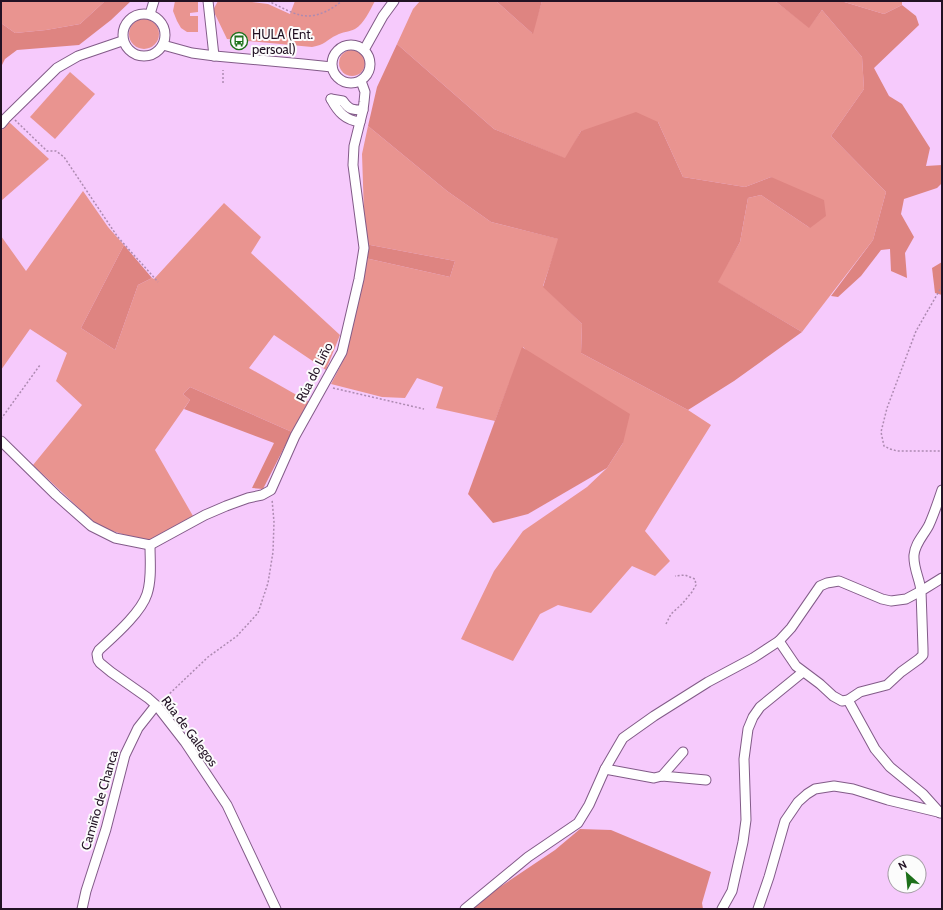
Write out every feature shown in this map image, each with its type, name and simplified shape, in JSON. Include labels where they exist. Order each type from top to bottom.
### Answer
[{"type":"street","points":[[150,14],[154,1]]},
{"type":"street","points":[[208,1],[214,56]]},
{"type":"street","points":[[364,50],[394,1]]},
{"type":"street","points":[[150,14],[160,21],[164,27],[165,36],[163,45],[156,53],[150,56],[142,57],[133,54],[127,49],[122,41],[122,31],[127,21],[136,15],[150,14]]},
{"type":"street","points":[[1,124],[57,68],[85,53],[122,41]]},
{"type":"street","points":[[163,45],[192,53],[214,56],[332,67]]},
{"type":"street","points":[[354,45],[364,50],[370,59],[370,69],[368,74],[361,81],[355,83],[349,84],[343,82],[334,73],[332,61],[334,56],[342,48],[348,46],[354,45]]},
{"type":"street","name":"Rúa do Liño","points":[[271,490],[295,436],[342,352],[359,278],[364,248],[353,165],[354,146],[363,110],[365,92],[361,81]]},
{"type":"street","points":[[360,122],[351,121],[344,116],[331,99],[343,101],[346,106],[352,110],[363,110]]},
{"type":"street","points":[[1,441],[56,495],[91,526],[115,538],[150,545],[205,515],[248,498],[262,495],[271,490]]},
{"type":"street","points":[[779,641],[796,666],[833,696],[842,701],[848,700],[860,692],[887,685],[901,672],[919,660],[923,655],[921,584],[916,573],[914,554],[918,542],[929,526],[942,490]]},
{"type":"street","name":"Rúa de Galegos","points":[[150,545],[150,576],[146,595],[136,612],[122,628],[98,650],[98,660],[111,672],[157,706],[185,742],[227,805],[276,909]]},
{"type":"street","points":[[465,909],[528,857],[578,823],[589,806],[605,769],[623,738],[654,716],[708,682],[753,658],[779,641],[795,623],[820,586],[826,583],[839,581],[882,599],[891,601],[906,599],[942,578]]},
{"type":"street","points":[[722,909],[732,891],[743,842],[746,820],[744,759],[748,729],[753,717],[760,707],[803,672]]},
{"type":"street","points":[[848,700],[875,749],[890,767],[923,794],[941,813]]},
{"type":"street","name":"Camiño de Chanca","points":[[82,909],[86,890],[106,829],[125,755],[138,728],[153,708],[157,706]]},
{"type":"street","points":[[662,776],[683,752]]},
{"type":"street","points":[[605,769],[654,778],[662,776],[706,780]]},
{"type":"street","points":[[758,909],[785,821],[798,802],[815,789],[834,786],[854,789],[888,800],[941,813]]},
{"type":"path","points":[[268,1],[300,15],[314,16],[335,7],[342,1]]},
{"type":"path","points":[[223,70],[223,83]]},
{"type":"path","points":[[9,115],[47,151],[56,151],[64,157],[117,236],[158,282]]},
{"type":"path","points":[[942,286],[916,332],[887,408],[881,432],[884,446],[890,449],[897,451],[942,451]]},
{"type":"path","points":[[1,419],[40,365]]},
{"type":"path","points":[[324,384],[333,389],[424,409]]},
{"type":"path","points":[[157,706],[208,657],[237,636],[258,613],[268,583],[273,552],[274,522],[271,490]]},
{"type":"path","points":[[666,624],[671,614],[682,604],[696,586],[695,579],[685,575],[675,576]]},
{"type":"shaded area","points":[[1,1],[105,1],[80,24],[46,30],[15,33],[1,23]]},
{"type":"shaded area","points":[[105,1],[131,1],[111,20],[79,45],[17,50],[5,59],[1,67],[1,23],[15,33],[46,30],[80,24]]},
{"type":"shaded area","points":[[175,1],[198,1],[198,12],[190,13],[190,16],[198,16],[198,32],[187,32],[181,28],[173,11]]},
{"type":"shaded area","points":[[218,1],[244,1],[268,4],[290,14],[295,1],[375,1],[358,27],[339,34],[320,45],[312,47],[227,39],[213,10]]},
{"type":"shaded area","points":[[420,1],[496,1],[532,33],[542,1],[775,1],[809,27],[822,10],[862,57],[864,89],[831,136],[886,192],[873,240],[802,332],[717,282],[740,242],[748,198],[761,195],[810,228],[771,177],[745,187],[683,177],[658,122],[581,131],[566,159],[494,129],[397,44],[413,9]]},
{"type":"shaded area","points":[[496,1],[542,1],[533,34]]},
{"type":"shaded area","points":[[775,1],[841,1],[884,14],[902,5],[916,16],[919,25],[874,68],[889,96],[902,104],[930,148],[926,166],[942,165],[942,183],[937,188],[904,199],[901,214],[914,237],[905,253],[907,278],[891,271],[890,249],[881,250],[861,276],[838,297],[831,296],[873,240],[886,192],[831,136],[864,89],[862,57],[822,10],[809,28]]},
{"type":"shaded area","points":[[841,1],[902,1],[902,5],[884,14]]},
{"type":"shaded area","points":[[144,19],[155,23],[159,34],[155,45],[144,49],[133,45],[129,34],[133,23]]},
{"type":"shaded area","points":[[397,44],[494,129],[565,158],[581,131],[636,112],[658,122],[683,177],[745,187],[771,177],[824,200],[826,216],[810,228],[761,195],[748,198],[740,242],[718,282],[802,332],[734,381],[688,410],[581,353],[582,324],[543,287],[558,239],[491,222],[447,191],[368,126],[377,87]]},
{"type":"shaded area","points":[[352,50],[361,54],[365,63],[361,72],[352,76],[343,72],[339,63],[343,54]]},
{"type":"shaded area","points":[[70,72],[95,94],[55,139],[30,117]]},
{"type":"shaded area","points":[[9,122],[49,159],[1,201],[1,131]]},
{"type":"shaded area","points":[[368,126],[447,191],[491,222],[559,239],[543,286],[582,324],[581,353],[688,410],[711,425],[645,531],[670,561],[655,576],[632,566],[591,613],[558,605],[540,614],[513,661],[461,639],[494,571],[523,531],[587,487],[607,468],[623,443],[523,347],[495,421],[436,408],[443,387],[417,378],[405,398],[382,397],[331,384],[345,357],[357,308],[365,258],[450,277],[455,261],[365,244],[362,154]]},
{"type":"shaded area","points":[[83,191],[108,227],[124,245],[81,328],[115,350],[138,285],[152,278],[154,279],[224,203],[261,237],[251,253],[340,335],[326,370],[274,335],[249,368],[309,402],[292,432],[190,387],[183,394],[190,400],[155,450],[193,516],[149,542],[99,527],[33,465],[82,405],[56,381],[67,353],[30,329],[1,370],[1,236],[26,271]]},
{"type":"shaded area","points":[[365,244],[455,261],[450,277],[365,258]]},
{"type":"shaded area","points":[[124,245],[152,278],[138,285],[115,350],[81,328]]},
{"type":"shaded area","points":[[942,262],[942,295],[935,293],[932,268]]},
{"type":"shaded area","points":[[522,347],[630,414],[623,443],[607,468],[528,514],[493,523],[468,494]]},
{"type":"shaded area","points":[[190,387],[292,432],[263,489],[252,488],[274,443],[184,409],[190,400],[183,394]]},
{"type":"shaded area","points":[[580,829],[611,830],[711,872],[702,903],[703,909],[472,909],[485,897],[555,850]]},
{"type":"place","name":"HULA (Ent. persoal)","points":[[239,41]]}]
